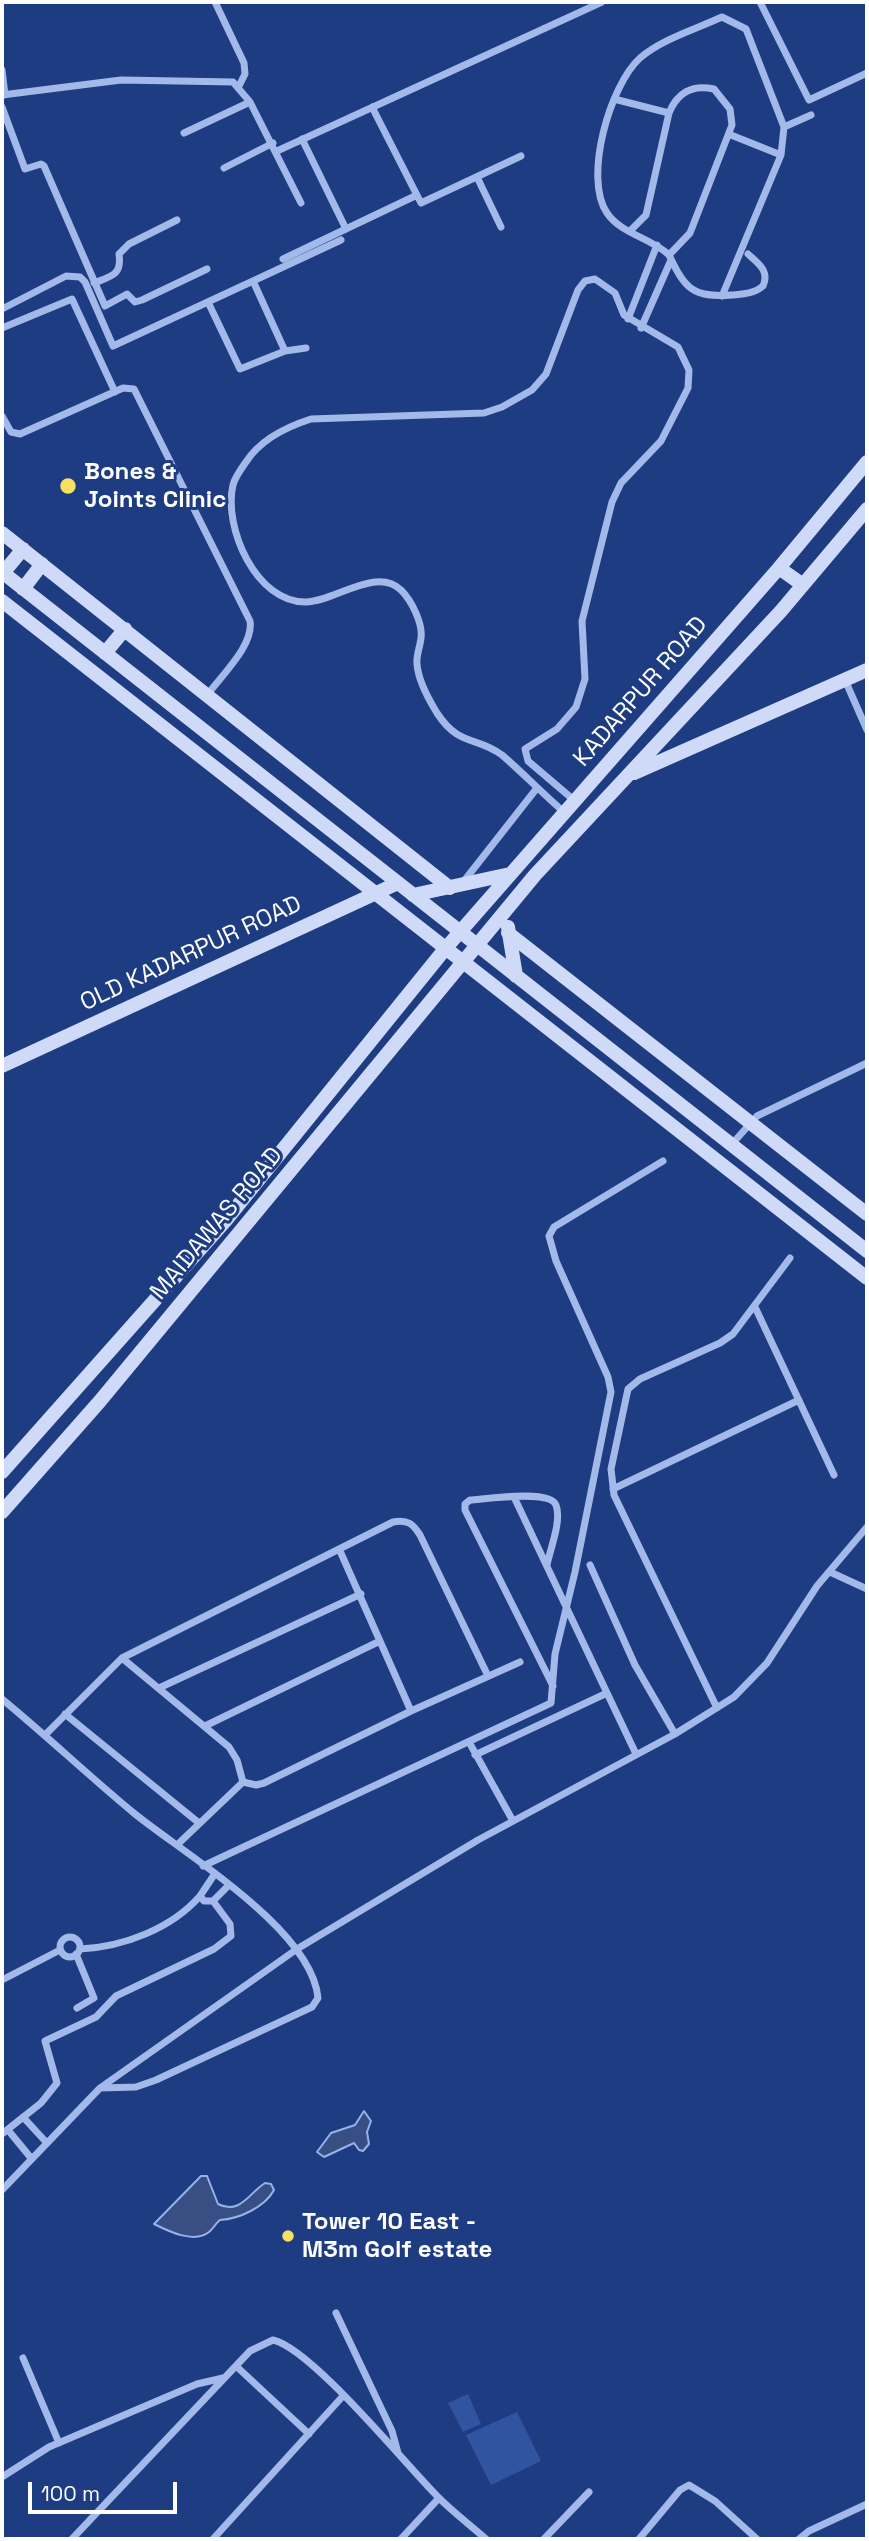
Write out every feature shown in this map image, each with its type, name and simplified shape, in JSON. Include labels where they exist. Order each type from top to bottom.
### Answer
[{"type":"street","points":[[215,2],[244,63],[245,74],[239,86]]},
{"type":"street","points":[[224,168],[302,139],[602,2]]},
{"type":"street","points":[[760,2],[809,100],[867,73]]},
{"type":"street","points":[[722,296],[781,155],[784,127],[746,29],[722,17],[643,55],[627,75],[614,99],[604,135],[597,188],[601,203],[611,219],[657,245],[670,257],[687,285],[707,297],[722,296],[744,294],[763,286],[762,267],[748,254]]},
{"type":"street","points":[[2,70],[3,95],[121,80],[224,79],[239,86],[250,102],[301,203]]},
{"type":"street","points":[[630,231],[646,215],[669,113],[675,100],[684,92],[699,87],[714,89],[730,109],[731,135],[690,233],[670,257],[641,328]]},
{"type":"street","points":[[614,99],[669,113]]},
{"type":"street","points":[[184,133],[250,102]]},
{"type":"street","points":[[2,107],[25,169],[41,164],[44,166],[106,306],[127,294],[135,302],[207,269]]},
{"type":"street","points":[[372,107],[415,196],[423,203],[521,156]]},
{"type":"street","points":[[784,127],[811,115]]},
{"type":"street","points":[[731,135],[781,155]]},
{"type":"street","points":[[302,139],[346,229]]},
{"type":"street","points":[[477,177],[501,227]]},
{"type":"street","points":[[283,259],[415,196]]},
{"type":"street","points":[[94,283],[117,274],[121,268],[119,254],[129,244],[177,220]]},
{"type":"street","points":[[2,309],[66,276],[80,277],[113,346],[341,240]]},
{"type":"street","points":[[628,319],[657,245]]},
{"type":"street","points":[[565,813],[495,750],[456,735],[437,713],[418,672],[421,631],[402,591],[384,582],[306,602],[281,597],[267,587],[249,561],[235,527],[231,502],[233,483],[252,452],[281,432],[311,419],[484,413],[522,397],[546,374],[571,302],[585,281],[595,279],[609,287],[628,319],[678,348],[689,370],[688,388],[661,440],[621,483],[612,502],[582,621],[585,679],[580,698],[557,729],[525,749],[527,761],[575,802]]},
{"type":"street","points":[[253,281],[285,351]]},
{"type":"street","points":[[2,328],[72,299],[115,392]]},
{"type":"street","points":[[208,302],[240,369],[285,351],[306,348]]},
{"type":"street","points":[[2,416],[10,432],[20,433],[115,392],[129,387],[134,389],[250,621],[251,630],[246,642],[208,694]]},
{"type":"street","name":"KADARPUR ROAD","points":[[445,949],[779,568],[867,462]]},
{"type":"street","name":"KADARPUR ROAD","points":[[463,962],[513,901],[803,585],[867,509]]},
{"type":"street","points":[[2,533],[455,887]]},
{"type":"street","points":[[23,549],[2,573],[867,1251]]},
{"type":"street","points":[[23,589],[42,564]]},
{"type":"street","points":[[779,568],[803,585]]},
{"type":"street","points":[[2,601],[867,1278]]},
{"type":"street","points":[[105,653],[125,629]]},
{"type":"street","points":[[626,776],[867,670]]},
{"type":"street","points":[[845,680],[867,730]]},
{"type":"street","points":[[455,887],[539,790]]},
{"type":"street","points":[[413,895],[510,874]]},
{"type":"street","name":"OLD KADARPUR ROAD","points":[[2,1066],[398,883]]},
{"type":"street","points":[[513,901],[508,933],[516,976]]},
{"type":"street","points":[[508,933],[867,1214]]},
{"type":"street","name":"MAIDAWAS ROAD","points":[[2,1472],[226,1220],[445,949]]},
{"type":"street","name":"MAIDAWAS ROAD","points":[[2,1513],[100,1401],[463,962]]},
{"type":"street","points":[[732,1144],[751,1121],[767,1110],[867,1063]]},
{"type":"street","points":[[203,1867],[551,1703],[555,1654],[575,1572],[611,1392],[608,1377],[556,1261],[549,1236],[554,1227],[663,1161]]},
{"type":"street","points":[[717,1708],[613,1489],[611,1469],[628,1389],[640,1379],[720,1343],[733,1334],[790,1258]]},
{"type":"street","points":[[755,1307],[834,1475]]},
{"type":"street","points":[[613,1489],[799,1401]]},
{"type":"street","points":[[547,1565],[558,1515],[556,1504],[546,1496],[470,1500],[465,1504],[465,1510],[554,1686]]},
{"type":"street","points":[[514,1497],[636,1754]]},
{"type":"street","points":[[45,1735],[122,1658],[394,1522],[412,1524],[488,1676]]},
{"type":"street","points":[[2,2190],[100,2088],[297,1949],[513,1821],[675,1734],[744,1689],[767,1663],[830,1572],[867,1527]]},
{"type":"street","points":[[340,1550],[411,1710]]},
{"type":"street","points":[[590,1565],[635,1665],[675,1734]]},
{"type":"street","points":[[830,1572],[867,1589]]},
{"type":"street","points":[[159,1688],[361,1594]]},
{"type":"street","points":[[205,1726],[380,1641]]},
{"type":"street","points":[[122,1658],[229,1747],[237,1760],[243,1782]]},
{"type":"street","points":[[243,1782],[256,1785],[264,1783],[411,1710],[520,1662]]},
{"type":"street","points":[[475,1755],[607,1693]]},
{"type":"street","points":[[2,1699],[135,1814],[276,1924],[314,1974],[318,1998],[312,2007],[156,2080],[136,2087],[100,2088]]},
{"type":"street","points":[[65,1714],[199,1823]]},
{"type":"street","points":[[470,1742],[513,1821]]},
{"type":"street","points":[[177,1845],[243,1782]]},
{"type":"street","points":[[60,1950],[67,1957],[138,1937],[172,1919],[200,1896],[214,1875]]},
{"type":"street","points":[[200,1896],[204,1901],[213,1901],[228,1886]]},
{"type":"street","points":[[31,2158],[5,2132],[23,2118],[57,2083],[45,2040],[96,2017],[116,1996],[214,1949],[231,1936],[230,1924],[213,1901]]},
{"type":"street","points":[[60,1950],[62,1940],[71,1937],[77,1940],[78,1952],[94,1998],[77,2008]]},
{"type":"street","points":[[2,1980],[60,1950]]},
{"type":"street","points":[[23,2118],[46,2142]]},
{"type":"street","points":[[336,2314],[392,2431],[399,2455]]},
{"type":"street","points":[[72,2539],[236,2366],[263,2343],[272,2340],[284,2343],[343,2396],[439,2498],[486,2539]]},
{"type":"street","points":[[23,2358],[59,2443]]},
{"type":"street","points":[[236,2366],[309,2434]]},
{"type":"street","points":[[2,2477],[59,2443],[197,2384],[224,2378]]},
{"type":"street","points":[[217,2538],[343,2396]]},
{"type":"street","points":[[639,2539],[680,2490],[689,2485],[715,2501],[757,2539]]},
{"type":"street","points":[[544,2539],[589,2492]]},
{"type":"street","points":[[401,2539],[439,2498]]},
{"type":"street","points":[[799,2539],[809,2531],[867,2504]]},
{"type":"shaded area","points":[[364,2111],[371,2121],[367,2132],[369,2144],[363,2151],[354,2143],[324,2157],[317,2152],[331,2133],[355,2125]]},
{"type":"shaded area","points":[[201,2176],[207,2176],[218,2204],[226,2207],[243,2202],[265,2183],[271,2184],[274,2190],[258,2207],[243,2215],[220,2220],[210,2231],[196,2237],[181,2235],[154,2224]]},
{"type":"shaded area","points":[[468,2394],[481,2424],[463,2432],[448,2403]]},
{"type":"shaded area","points":[[517,2412],[541,2461],[491,2485],[466,2435]]},
{"type":"place","name":"Bones & Joints Clinic","points":[[68,486]]},
{"type":"place","name":"Tower 10 East - M3m Golf estate","points":[[288,2236]]}]
